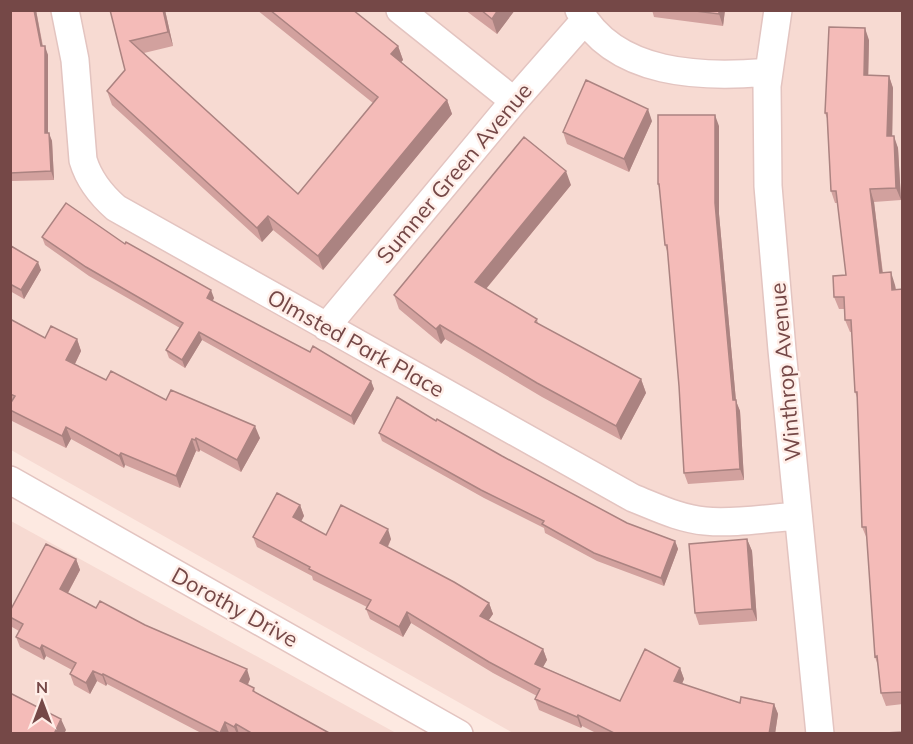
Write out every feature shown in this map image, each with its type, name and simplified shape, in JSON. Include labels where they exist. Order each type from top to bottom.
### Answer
[{"type":"street","name":"Olmsted Park Place","points":[[65,10],[75,60],[83,160],[99,192],[116,208],[633,498],[672,514],[704,521],[798,516]]},
{"type":"street","points":[[400,10],[514,101]]},
{"type":"street","name":"Winthrop Avenue","points":[[778,10],[767,86],[768,186],[820,734]]},
{"type":"street","name":"Sumner Green Avenue","points":[[326,327],[514,101],[582,15]]},
{"type":"street","points":[[582,15],[600,39],[621,54],[645,64],[695,73],[738,75],[769,72]]},
{"type":"street","name":"Dorothy Drive","points":[[10,480],[459,734]]},
{"type":"shaded area","points":[[11,11],[902,11],[902,733],[513,733],[11,450]]},
{"type":"shaded area","points":[[11,521],[396,733],[11,733]]},
{"type":"building","points":[[10,10],[34,10],[41,46],[45,46],[45,133],[49,133],[51,171],[10,173]]},
{"type":"building","points":[[110,10],[163,10],[168,32],[130,41],[298,194],[378,97],[270,10],[353,10],[398,46],[391,54],[447,100],[318,256],[268,216],[257,228],[107,91],[125,70]]},
{"type":"building","points":[[481,10],[498,10],[492,19]]},
{"type":"building","points":[[687,10],[719,10],[719,14]]},
{"type":"building","points":[[829,27],[865,28],[864,75],[889,76],[887,136],[894,136],[896,188],[870,189],[880,273],[891,272],[892,290],[903,289],[903,692],[881,693],[877,656],[875,657],[866,527],[862,527],[857,392],[855,392],[851,320],[845,320],[844,297],[834,297],[833,276],[846,275],[836,191],[831,191],[827,113],[825,113]]},
{"type":"building","points":[[586,80],[648,109],[624,159],[563,132]]},
{"type":"building","points":[[658,115],[715,115],[715,203],[733,400],[736,400],[740,469],[684,473],[667,245],[665,245],[658,184]]},
{"type":"building","points":[[524,137],[566,171],[475,282],[537,319],[535,322],[641,379],[616,426],[537,383],[440,325],[436,329],[394,295]]},
{"type":"building","points":[[66,203],[125,244],[126,242],[211,290],[207,298],[310,352],[313,346],[371,381],[351,416],[199,332],[182,360],[166,350],[183,323],[86,267],[42,237]]},
{"type":"building","points":[[11,246],[38,262],[21,290],[10,284]]},
{"type":"building","points":[[10,319],[45,338],[51,326],[77,339],[66,360],[106,380],[111,371],[166,400],[171,390],[255,426],[237,460],[196,438],[192,439],[176,476],[121,453],[119,456],[66,427],[62,436],[10,410],[10,404],[15,396],[10,394]]},
{"type":"building","points":[[397,397],[436,421],[437,419],[627,523],[675,541],[661,578],[594,553],[542,524],[544,521],[481,490],[379,433]]},
{"type":"building","points":[[277,493],[300,505],[293,517],[326,535],[341,505],[388,529],[380,543],[489,603],[480,616],[543,649],[535,664],[620,701],[645,649],[680,668],[674,681],[740,703],[741,697],[774,704],[769,734],[616,734],[578,715],[577,717],[535,699],[540,689],[489,662],[407,612],[399,627],[366,609],[371,600],[309,569],[310,567],[253,537]]},
{"type":"building","points":[[747,539],[752,609],[695,613],[689,544]]},
{"type":"building","points":[[46,544],[76,559],[60,589],[96,608],[100,601],[145,625],[247,669],[240,681],[254,688],[253,691],[331,734],[253,734],[236,724],[234,727],[225,722],[220,733],[103,674],[93,671],[86,683],[70,674],[76,663],[42,645],[40,649],[16,637],[23,624],[10,617],[10,611]]},
{"type":"building","points":[[10,693],[61,719],[54,734],[10,734]]},
{"type":"building","points":[[903,732],[903,734],[885,734],[885,733]]}]
